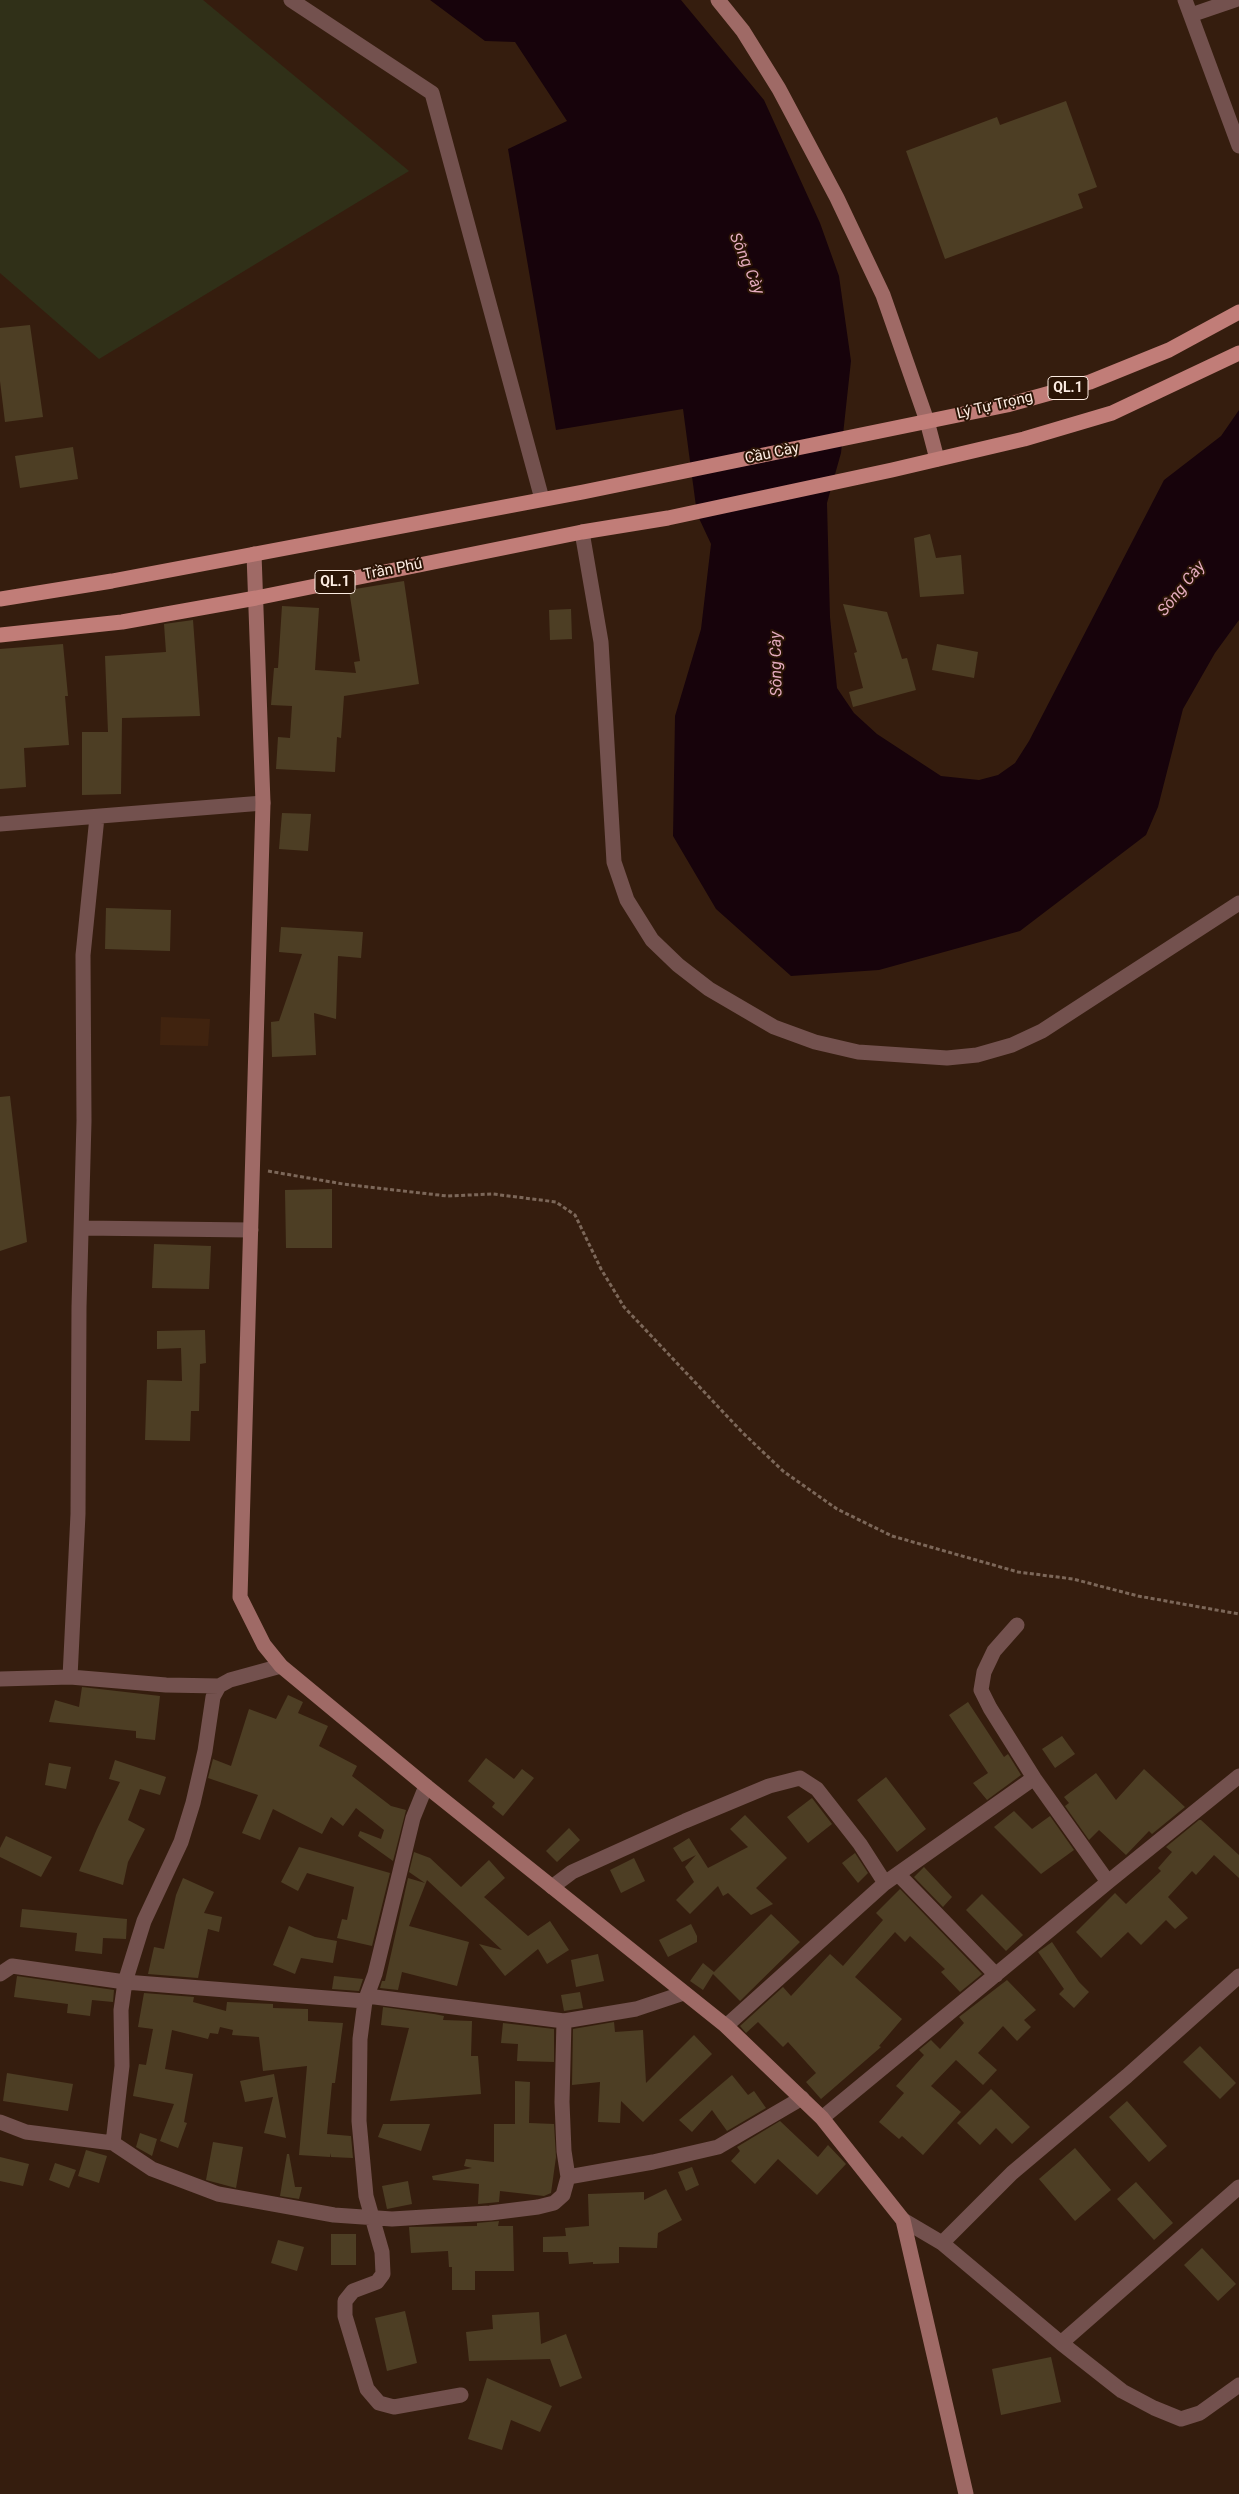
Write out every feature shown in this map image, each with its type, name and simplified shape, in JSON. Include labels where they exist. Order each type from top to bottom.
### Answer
[{"type":"main road","name":"Lý Tự Trọng","points":[[885,430],[1007,405],[1090,382],[1168,350],[1239,312]]},
{"type":"main road","name":"QL.1","points":[[937,459],[1024,439],[1112,413],[1239,353]]},
{"type":"main road","name":"Cầu Cày","points":[[542,499],[885,430]]},
{"type":"main road","name":"Trần Phú","points":[[0,634],[122,622],[256,598],[582,532],[668,518],[937,459]]},
{"type":"main road","name":"QL.1","points":[[0,599],[103,583],[542,499]]},
{"type":"street","points":[[291,0],[432,93],[542,499]]},
{"type":"street","points":[[718,0],[743,31],[779,89],[837,198],[883,295],[927,421],[937,459]]},
{"type":"street","points":[[1185,0],[1239,146]]},
{"type":"street","points":[[1191,15],[1235,0]]},
{"type":"street","points":[[582,532],[601,642],[614,862],[627,900],[652,940],[678,965],[709,989],[774,1028],[815,1042],[858,1052],[947,1058],[977,1055],[1012,1045],[1042,1032],[1239,903]]},
{"type":"street","points":[[254,554],[263,803],[240,1597],[264,1645],[281,1666],[426,1786],[726,2026],[822,2118],[903,2220],[942,2243],[1061,2343],[1122,2391],[1154,2408],[1181,2419],[1200,2413],[1239,2385]]},
{"type":"street","points":[[0,824],[263,803]]},
{"type":"street","points":[[70,1676],[78,1514],[83,956],[97,817]]},
{"type":"street","points":[[82,1228],[251,1230]]},
{"type":"street","points":[[1018,1625],[994,1651],[984,1672],[981,1690],[990,1708],[1034,1778],[1108,1882]]},
{"type":"street","points":[[0,1678],[70,1676],[166,1685],[219,1686],[230,1680],[281,1666]]},
{"type":"street","points":[[113,2143],[122,2066],[121,2010],[125,1982],[144,1921],[181,1842],[205,1751],[213,1697],[219,1686]]},
{"type":"street","points":[[822,2118],[1239,1776]]},
{"type":"street","points":[[552,1887],[572,1872],[684,1821],[769,1786],[800,1778],[817,1789],[860,1844],[885,1883]]},
{"type":"street","points":[[726,2026],[885,1883],[1034,1778]]},
{"type":"street","points":[[426,1786],[413,1818],[366,1998],[360,2039],[358,2122],[366,2196],[382,2252],[383,2274],[377,2282],[353,2291],[345,2301],[348,2327],[367,2390],[379,2402],[394,2407],[460,2395]]},
{"type":"street","points":[[898,1874],[996,1975]]},
{"type":"street","points":[[0,1974],[12,1966],[125,1982],[366,1998],[564,2021],[636,2009],[684,1993]]},
{"type":"street","points":[[942,2243],[1012,2173],[1127,2076],[1239,1976]]},
{"type":"street","points":[[0,2122],[26,2132],[113,2143],[152,2169],[218,2194],[266,2204],[372,2219],[490,2213],[538,2207],[554,2203],[564,2195],[568,2177],[564,2151],[562,2102],[564,2021]]},
{"type":"street","points":[[568,2177],[654,2162],[718,2147],[802,2098]]},
{"type":"street","points":[[1061,2343],[1239,2187]]},
{"type":"street","points":[[903,2220],[966,2494]]},
{"type":"path","points":[[253,1166],[282,1174],[343,1184],[447,1196],[492,1194],[556,1202],[575,1215],[601,1269],[624,1307],[742,1432],[784,1471],[838,1509],[892,1536],[1018,1572],[1073,1580],[1138,1596],[1239,1614]]},
{"type":"shaded area","points":[[0,0],[203,0],[409,171],[99,359],[0,273]]},
{"type":"shaded area","points":[[161,1017],[210,1019],[208,1046],[160,1045]]},
{"type":"water","name":"Sông Cày","points":[[430,0],[681,0],[764,100],[820,223],[839,276],[851,361],[841,453],[827,503],[830,617],[837,688],[854,713],[877,734],[941,776],[979,780],[998,775],[1015,763],[1029,741],[1164,480],[1221,436],[1239,410],[1239,620],[1215,653],[1183,709],[1158,807],[1146,835],[1020,931],[879,970],[791,976],[716,909],[673,836],[675,716],[701,629],[711,544],[697,514],[683,409],[556,430],[508,149],[567,121],[515,42],[485,41]]},
{"type":"building","points":[[1066,101],[1097,187],[1078,194],[1083,208],[945,259],[906,151],[997,117],[1000,125]]},
{"type":"building","points":[[30,325],[43,417],[5,422],[0,381],[0,328]]},
{"type":"building","points":[[73,447],[78,479],[20,488],[15,456]]},
{"type":"building","points":[[930,534],[936,558],[961,555],[964,594],[920,597],[914,538]]},
{"type":"building","points":[[404,581],[419,684],[344,696],[341,738],[337,737],[335,772],[276,769],[278,737],[290,738],[292,706],[271,705],[274,668],[278,668],[282,606],[319,608],[315,670],[356,673],[354,662],[360,661],[349,590]]},
{"type":"building","points":[[843,604],[887,612],[902,659],[907,658],[916,690],[853,707],[849,692],[863,688],[854,653],[857,652]]},
{"type":"building","points":[[571,609],[572,639],[550,640],[549,610]]},
{"type":"building","points":[[193,620],[200,716],[122,718],[121,794],[82,795],[82,732],[108,732],[105,656],[166,652],[164,624]]},
{"type":"building","points":[[63,644],[68,696],[65,696],[69,745],[24,748],[26,787],[0,789],[0,649]]},
{"type":"building","points":[[937,644],[978,652],[974,678],[932,670]]},
{"type":"building","points":[[282,813],[311,814],[308,851],[279,849]]},
{"type":"building","points":[[106,908],[171,910],[170,951],[105,949]]},
{"type":"building","points":[[281,927],[363,932],[361,958],[338,956],[336,1019],[314,1013],[316,1055],[272,1057],[271,1022],[279,1021],[302,954],[279,952]]},
{"type":"building","points":[[10,1096],[27,1242],[0,1251],[0,1097]]},
{"type":"building","points":[[332,1189],[332,1248],[286,1248],[285,1190]]},
{"type":"building","points":[[154,1244],[211,1246],[209,1289],[152,1288]]},
{"type":"building","points":[[205,1330],[206,1363],[200,1364],[199,1411],[191,1411],[190,1441],[145,1440],[147,1380],[182,1381],[181,1348],[157,1349],[157,1331]]},
{"type":"building","points":[[82,1687],[160,1696],[155,1740],[136,1738],[136,1731],[49,1722],[55,1700],[79,1707]]},
{"type":"building","points":[[288,1695],[303,1702],[298,1713],[328,1726],[319,1746],[357,1766],[352,1776],[391,1806],[406,1810],[393,1861],[358,1836],[360,1831],[381,1839],[384,1830],[356,1808],[343,1826],[331,1817],[322,1834],[273,1809],[260,1840],[242,1833],[258,1795],[208,1778],[213,1759],[231,1766],[249,1709],[276,1719]]},
{"type":"building","points":[[968,1702],[1004,1757],[1008,1754],[1021,1775],[987,1800],[973,1783],[988,1773],[949,1715]]},
{"type":"building","points":[[1062,1736],[1075,1754],[1055,1768],[1042,1749]]},
{"type":"building","points":[[486,1758],[514,1779],[522,1769],[534,1778],[503,1816],[492,1807],[495,1803],[468,1781]]},
{"type":"building","points":[[115,1760],[166,1777],[160,1795],[140,1789],[128,1820],[145,1829],[128,1862],[123,1885],[79,1871],[120,1782],[109,1779]]},
{"type":"building","points":[[49,1763],[71,1767],[66,1789],[45,1785]]},
{"type":"building","points":[[1144,1769],[1185,1807],[1152,1834],[1149,1831],[1126,1855],[1099,1830],[1089,1840],[1065,1806],[1069,1803],[1064,1797],[1096,1773],[1116,1800]]},
{"type":"building","points":[[886,1777],[926,1829],[897,1852],[857,1800]]},
{"type":"building","points":[[812,1798],[832,1824],[808,1843],[787,1817]]},
{"type":"building","points":[[1014,1811],[1032,1829],[1050,1816],[1074,1850],[1041,1874],[994,1827]]},
{"type":"building","points":[[745,1815],[787,1858],[756,1888],[773,1904],[751,1915],[728,1893],[723,1896],[718,1886],[690,1914],[676,1900],[694,1882],[685,1867],[696,1855],[682,1862],[673,1848],[689,1838],[708,1868],[748,1847],[730,1829]]},
{"type":"building","points":[[1199,1820],[1239,1855],[1239,1878],[1214,1855],[1196,1875],[1192,1871],[1168,1897],[1188,1918],[1175,1929],[1166,1920],[1141,1945],[1128,1932],[1101,1958],[1076,1932],[1115,1893],[1126,1904],[1161,1871],[1158,1868],[1172,1852],[1166,1847]]},
{"type":"building","points":[[569,1828],[580,1840],[557,1862],[546,1851]]},
{"type":"building","points":[[6,1836],[52,1857],[41,1877],[0,1857],[0,1848]]},
{"type":"building","points":[[299,1847],[390,1873],[372,1946],[337,1938],[342,1919],[347,1920],[354,1887],[307,1873],[298,1891],[281,1882]]},
{"type":"building","points":[[414,1852],[430,1858],[461,1887],[489,1860],[505,1878],[484,1897],[528,1936],[550,1921],[569,1950],[547,1964],[538,1949],[505,1976],[479,1944],[502,1950],[427,1880],[409,1926],[469,1942],[457,1986],[402,1972],[398,1990],[380,1988],[382,1981],[385,1981],[408,1878],[425,1883],[409,1872]]},
{"type":"building","points":[[855,1853],[868,1873],[858,1883],[842,1863]]},
{"type":"building","points":[[634,1858],[645,1881],[621,1893],[610,1870]]},
{"type":"building","points":[[924,1867],[952,1897],[943,1907],[914,1877]]},
{"type":"building","points":[[183,1878],[214,1892],[204,1913],[222,1917],[219,1932],[208,1929],[198,1978],[148,1974],[154,1947],[164,1949],[176,1895]]},
{"type":"building","points":[[900,1889],[982,1974],[960,1992],[941,1972],[945,1969],[910,1936],[905,1942],[895,1932],[855,1977],[902,2019],[879,2046],[881,2047],[821,2099],[806,2082],[816,2073],[788,2042],[783,2047],[758,2022],[746,2033],[740,2026],[783,1987],[791,1996],[830,1954],[843,1966],[883,1920],[876,1913]]},
{"type":"building","points":[[982,1894],[1023,1935],[1006,1951],[966,1910]]},
{"type":"building","points":[[22,1909],[127,1919],[126,1939],[103,1938],[102,1954],[75,1951],[77,1933],[20,1927]]},
{"type":"building","points":[[771,1914],[800,1942],[740,2001],[713,1974],[703,1990],[690,1981],[703,1963],[714,1972]]},
{"type":"building","points":[[691,1924],[697,1936],[697,1942],[668,1957],[659,1940]]},
{"type":"building","points":[[289,1926],[315,1937],[337,1941],[333,1963],[301,1958],[295,1974],[273,1965]]},
{"type":"building","points":[[1052,1942],[1079,1982],[1089,1992],[1074,2008],[1059,1994],[1064,1989],[1038,1952]]},
{"type":"building","points":[[598,1954],[604,1981],[576,1987],[571,1960]]},
{"type":"building","points":[[17,1976],[114,1990],[113,2002],[92,2000],[90,2016],[67,2013],[68,2004],[14,1997]]},
{"type":"building","points":[[334,1976],[363,1979],[359,1991],[332,1989]]},
{"type":"building","points":[[1007,1980],[1036,2010],[1024,2020],[1031,2027],[1017,2041],[1003,2026],[978,2053],[997,2070],[983,2085],[956,2060],[931,2086],[961,2112],[923,2155],[902,2136],[899,2139],[879,2122],[904,2093],[896,2086],[924,2055],[919,2050],[931,2040],[940,2049],[964,2023],[959,2017]]},
{"type":"building","points":[[580,1992],[583,2008],[564,2011],[561,1995]]},
{"type":"building","points":[[144,1993],[194,1997],[193,2002],[226,2011],[227,2002],[273,2004],[273,2008],[308,2009],[308,2021],[343,2023],[335,2083],[332,2083],[327,2134],[351,2136],[353,2158],[331,2157],[331,2153],[330,2157],[299,2155],[307,2066],[263,2071],[259,2037],[232,2035],[233,2030],[220,2027],[218,2034],[210,2033],[208,2039],[172,2030],[165,2069],[193,2074],[184,2122],[187,2123],[178,2148],[160,2141],[174,2104],[133,2096],[139,2064],[146,2065],[153,2029],[138,2027]]},
{"type":"building","points":[[383,2007],[444,2016],[443,2020],[472,2021],[471,2056],[478,2056],[481,2094],[390,2101],[409,2028],[381,2025]]},
{"type":"building","points":[[614,2022],[615,2032],[643,2030],[646,2083],[694,2035],[712,2054],[643,2122],[621,2101],[620,2123],[598,2122],[600,2082],[572,2085],[573,2029]]},
{"type":"building","points":[[503,2023],[554,2029],[554,2062],[517,2061],[518,2044],[501,2043]]},
{"type":"building","points":[[1200,2046],[1236,2083],[1220,2099],[1183,2062]]},
{"type":"building","points":[[7,2073],[73,2084],[68,2111],[3,2101]]},
{"type":"building","points":[[274,2074],[286,2138],[264,2133],[273,2097],[245,2102],[240,2081]]},
{"type":"building","points":[[732,2075],[748,2095],[754,2091],[766,2108],[727,2131],[712,2110],[692,2132],[679,2120]]},
{"type":"building","points":[[515,2081],[530,2082],[529,2123],[554,2124],[556,2157],[551,2193],[544,2196],[500,2191],[499,2202],[478,2204],[479,2184],[433,2180],[432,2176],[472,2168],[464,2166],[466,2159],[494,2162],[494,2124],[515,2124]]},
{"type":"building","points":[[991,2089],[1030,2127],[1012,2144],[996,2128],[980,2145],[957,2123]]},
{"type":"building","points":[[1127,2101],[1167,2146],[1149,2162],[1109,2117]]},
{"type":"building","points":[[780,2121],[818,2157],[828,2145],[846,2164],[817,2195],[778,2159],[755,2184],[731,2161],[740,2151],[737,2147]]},
{"type":"building","points":[[383,2124],[430,2124],[421,2151],[378,2137]]},
{"type":"building","points":[[140,2133],[157,2139],[152,2156],[136,2147]]},
{"type":"building","points":[[213,2142],[243,2147],[236,2188],[206,2180]]},
{"type":"building","points":[[1075,2148],[1111,2190],[1075,2221],[1039,2179]]},
{"type":"building","points":[[86,2150],[107,2156],[99,2183],[78,2176]]},
{"type":"building","points":[[287,2154],[289,2154],[295,2187],[302,2187],[299,2199],[280,2196]]},
{"type":"building","points":[[0,2157],[29,2164],[23,2186],[0,2181]]},
{"type":"building","points":[[55,2163],[76,2170],[69,2188],[49,2180]]},
{"type":"building","points":[[692,2167],[699,2185],[686,2191],[678,2172]]},
{"type":"building","points":[[408,2181],[412,2204],[387,2209],[382,2186]]},
{"type":"building","points":[[1136,2182],[1173,2223],[1154,2240],[1117,2199]]},
{"type":"building","points":[[666,2189],[682,2220],[658,2233],[657,2248],[619,2247],[619,2263],[593,2264],[593,2262],[569,2264],[568,2252],[543,2252],[543,2237],[566,2236],[565,2228],[589,2226],[588,2194],[644,2192],[644,2200]]},
{"type":"building","points":[[499,2221],[498,2226],[513,2226],[514,2271],[475,2271],[475,2290],[452,2290],[452,2267],[449,2267],[448,2251],[411,2253],[409,2227],[477,2226],[477,2223]]},
{"type":"building","points":[[331,2234],[356,2234],[356,2265],[331,2265]]},
{"type":"building","points":[[278,2240],[304,2247],[297,2271],[271,2263]]},
{"type":"building","points":[[1202,2248],[1236,2284],[1218,2301],[1184,2265]]},
{"type":"building","points":[[405,2311],[417,2363],[387,2371],[375,2318]]},
{"type":"building","points":[[539,2312],[541,2344],[566,2334],[582,2378],[560,2387],[550,2359],[469,2361],[466,2332],[493,2329],[492,2315]]},
{"type":"building","points":[[1051,2357],[1061,2402],[1001,2415],[992,2369]]},
{"type":"building","points":[[487,2378],[552,2406],[540,2432],[511,2420],[502,2450],[468,2439]]}]
